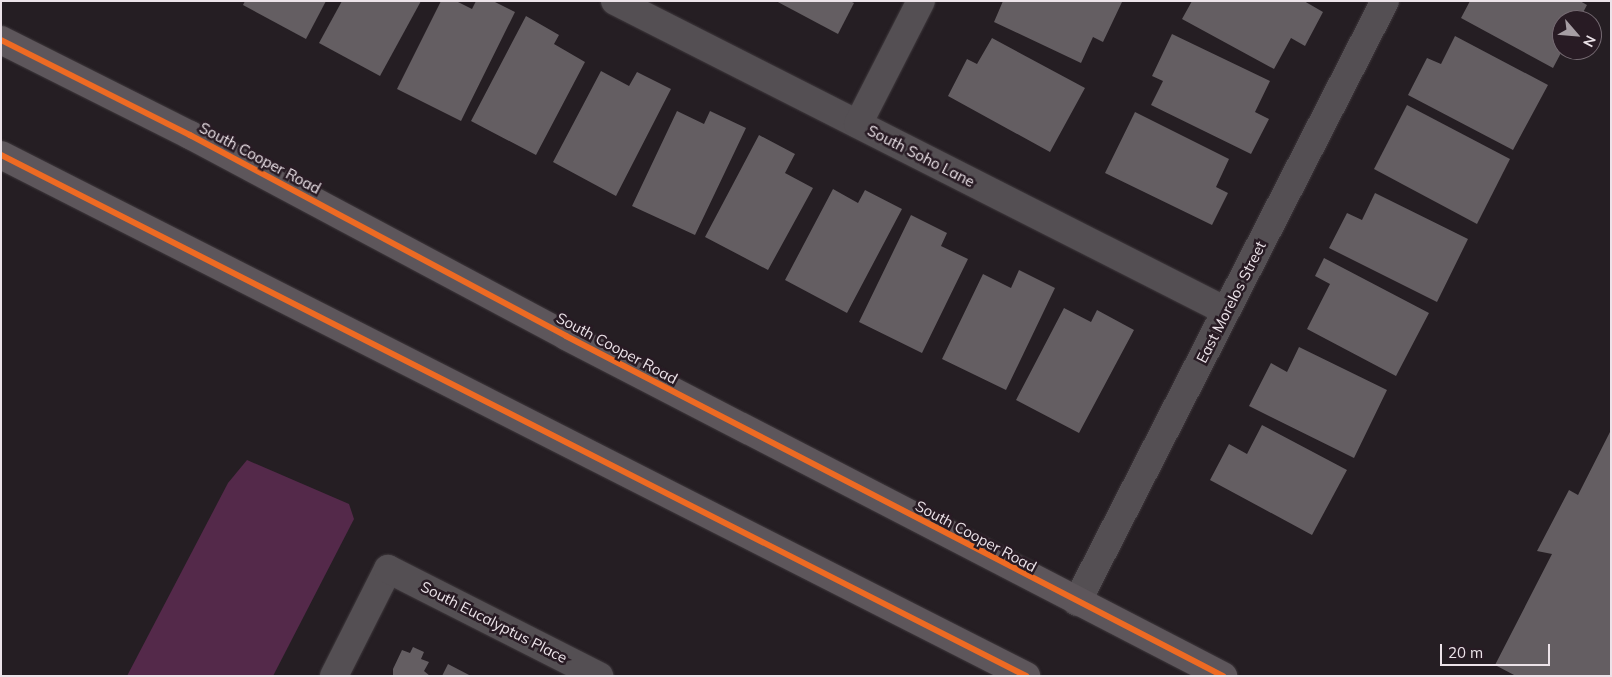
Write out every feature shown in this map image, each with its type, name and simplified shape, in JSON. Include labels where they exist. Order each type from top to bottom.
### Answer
[{"type":"main road","name":"South Cooper Road","points":[[1,40],[190,135],[566,336],[1223,676]]},
{"type":"main road","points":[[1,155],[1026,676]]},
{"type":"street","name":"South Soho Lane","points":[[615,1],[1226,311]]},
{"type":"street","points":[[858,124],[921,1]]},
{"type":"street","name":"East Morelos Street","points":[[1077,602],[1385,1]]},
{"type":"street","name":"South Eucalyptus Place","points":[[334,676],[388,569],[600,676]]},
{"type":"shaded area","points":[[247,460],[349,504],[354,519],[273,676],[127,676],[228,483]]},
{"type":"building","points":[[245,1],[326,1],[306,39],[243,5]]},
{"type":"building","points":[[342,1],[421,1],[380,76],[319,43]]},
{"type":"building","points":[[441,1],[456,1],[472,9],[476,1],[493,1],[515,12],[461,121],[397,89]]},
{"type":"building","points":[[776,1],[850,1],[854,3],[838,34]]},
{"type":"building","points":[[1003,1],[1122,2],[1103,42],[1093,37],[1081,63],[994,22]]},
{"type":"building","points":[[1192,1],[1304,1],[1323,12],[1305,46],[1291,38],[1274,69],[1182,19]]},
{"type":"building","points":[[1470,1],[1580,1],[1587,5],[1584,10],[1552,10],[1552,60],[1557,60],[1553,68],[1461,18]]},
{"type":"building","points":[[526,16],[559,35],[554,44],[585,62],[536,155],[471,121]]},
{"type":"building","points":[[1172,34],[1270,81],[1255,112],[1269,119],[1251,154],[1151,105],[1163,81],[1152,76]]},
{"type":"building","points":[[1455,36],[1548,85],[1513,150],[1408,95],[1427,58],[1441,64]]},
{"type":"building","points":[[992,38],[1085,88],[1050,152],[948,96],[967,59],[977,64]]},
{"type":"building","points":[[601,71],[629,86],[637,72],[671,89],[616,196],[553,162]]},
{"type":"building","points":[[1407,105],[1510,159],[1477,224],[1374,169]]},
{"type":"building","points":[[677,111],[704,124],[710,111],[746,128],[695,235],[632,206]]},
{"type":"building","points":[[1135,112],[1229,159],[1216,187],[1228,193],[1212,225],[1105,173]]},
{"type":"building","points":[[759,135],[795,154],[785,173],[813,188],[768,270],[705,237]]},
{"type":"building","points":[[833,189],[858,203],[865,190],[902,209],[847,313],[785,280]]},
{"type":"building","points":[[1375,193],[1468,239],[1437,302],[1329,248],[1347,213],[1362,220]]},
{"type":"building","points":[[911,215],[947,233],[941,246],[968,259],[922,353],[859,322]]},
{"type":"building","points":[[1324,258],[1429,313],[1396,376],[1307,329],[1330,284],[1315,276]]},
{"type":"building","points":[[1019,270],[1055,288],[1006,390],[942,359],[983,274],[1011,288]]},
{"type":"building","points":[[1064,308],[1091,322],[1097,310],[1134,330],[1079,433],[1016,400]]},
{"type":"building","points":[[1299,347],[1387,390],[1354,458],[1249,406],[1271,363],[1287,372]]},
{"type":"building","points":[[1262,425],[1347,470],[1312,535],[1210,480],[1229,444],[1247,454]]},
{"type":"building","points":[[1611,430],[1611,676],[1516,676],[1495,665],[1552,554],[1537,551],[1569,490],[1578,495]]},
{"type":"building","points":[[413,647],[424,652],[421,659],[429,662],[424,671],[430,676],[393,676],[393,669],[402,650],[410,653]]},
{"type":"building","points":[[448,664],[471,676],[442,676]]},
{"type":"cycle path","points":[[1,40],[190,135],[566,336],[1223,676]]},
{"type":"cycle path","points":[[1,155],[1026,676]]}]
